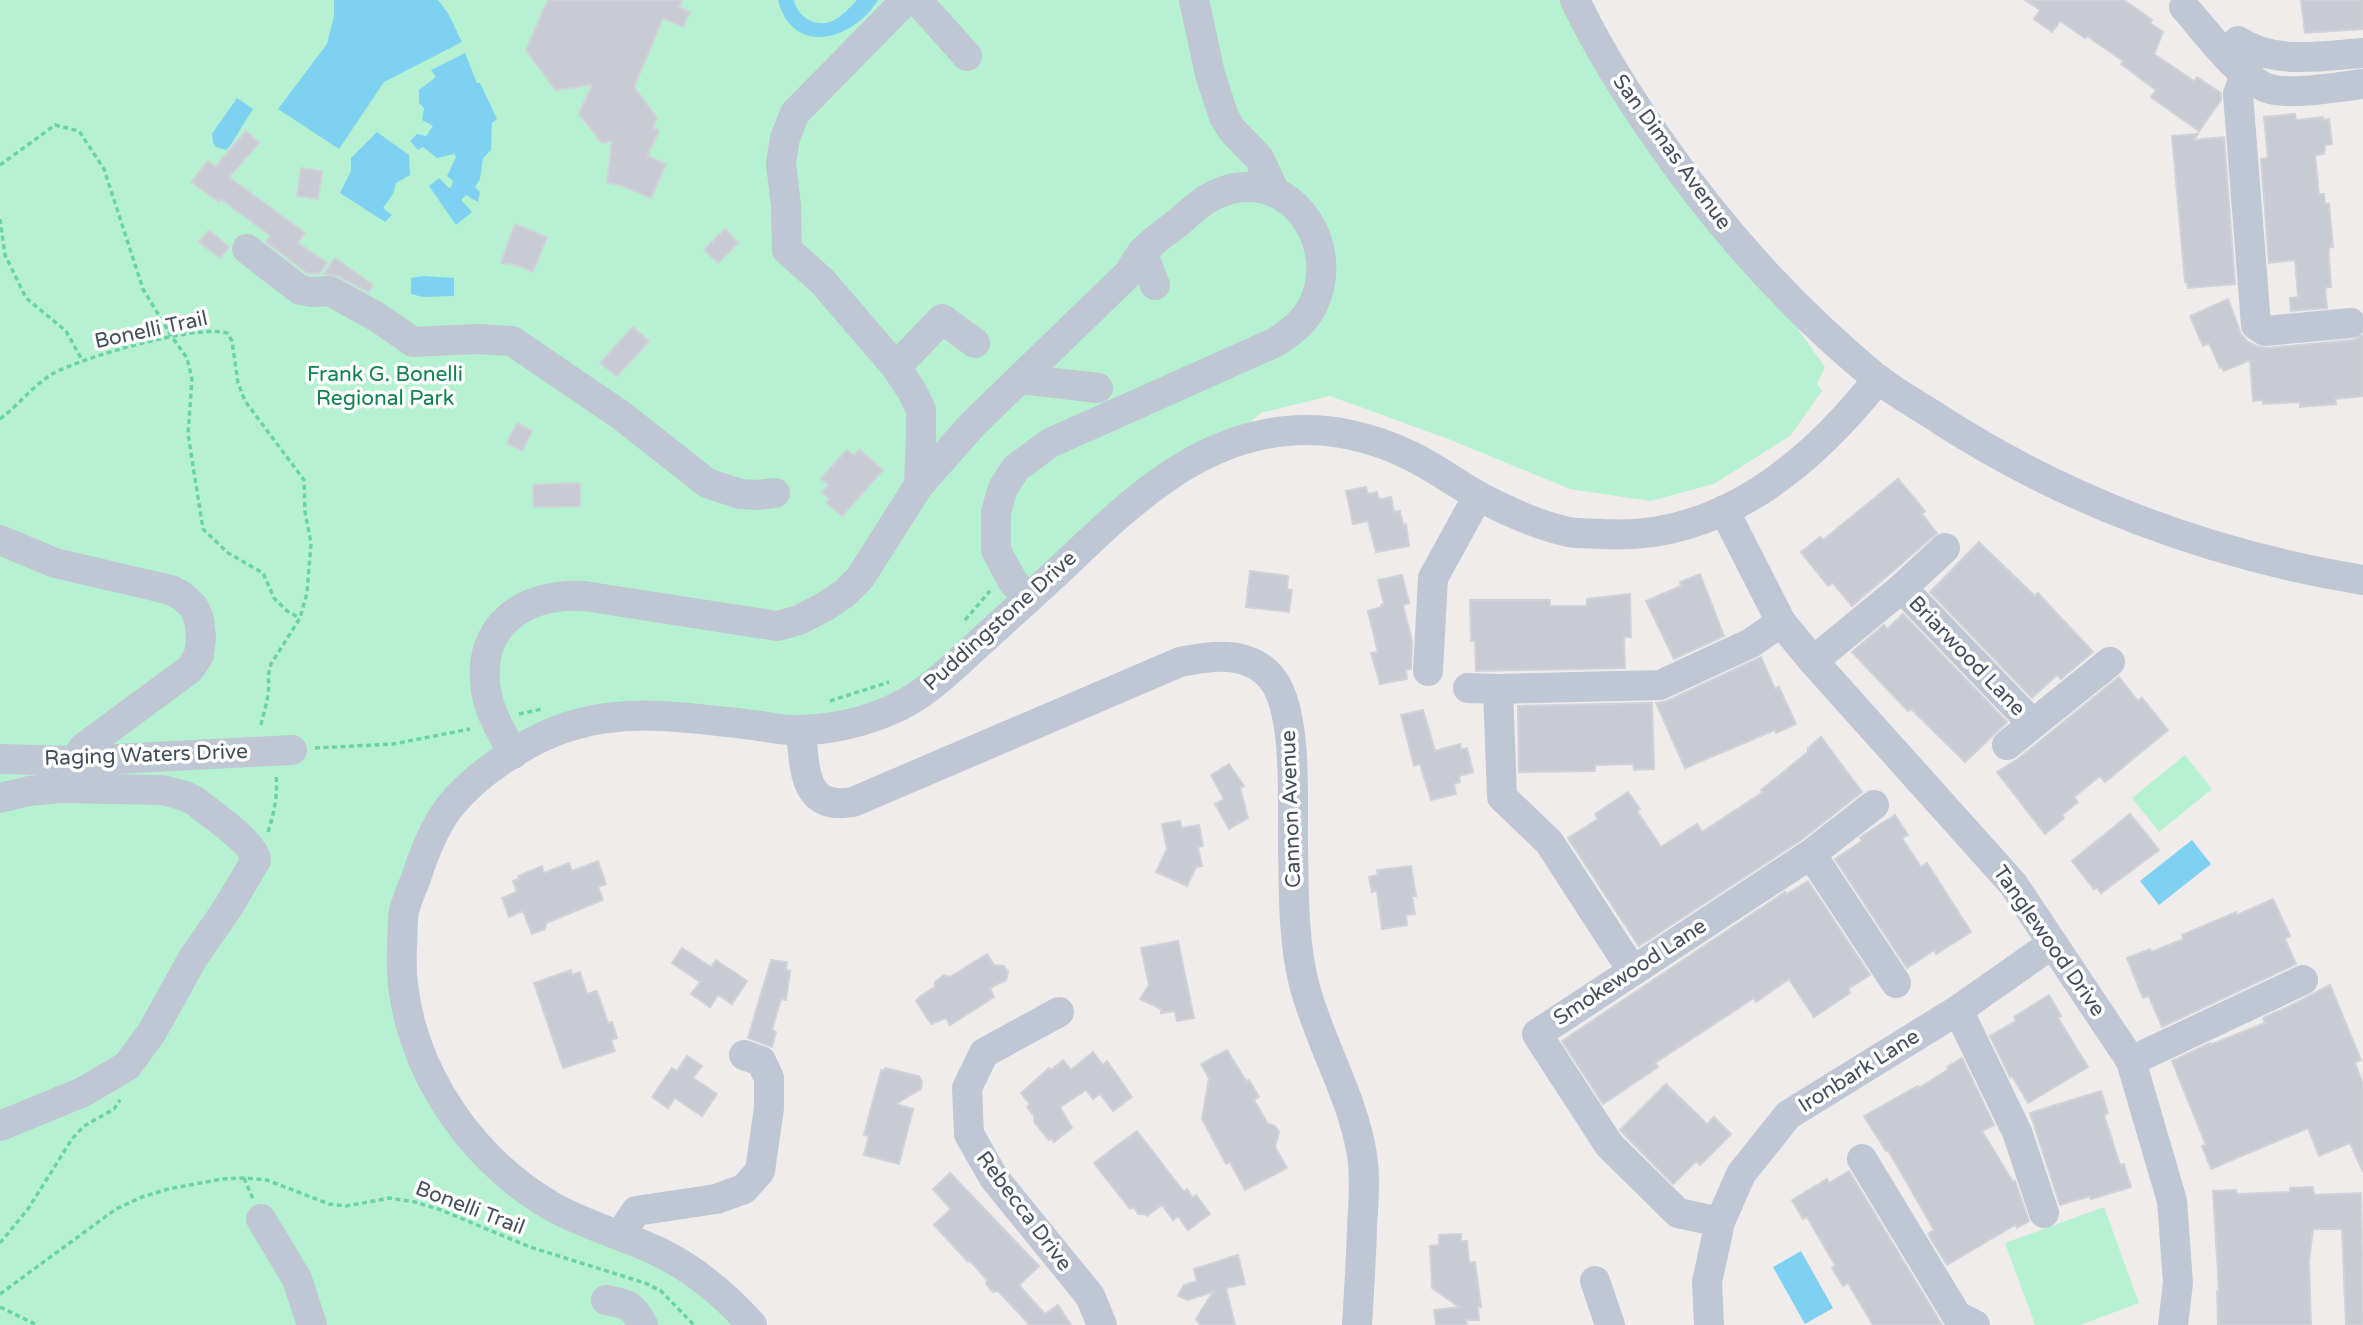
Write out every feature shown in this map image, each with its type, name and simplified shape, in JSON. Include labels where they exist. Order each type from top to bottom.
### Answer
[{"type":"street","points":[[906,0],[794,113],[785,138],[781,163],[787,250],[821,281],[896,367],[921,410],[919,485]]},
{"type":"street","points":[[917,0],[967,56]]},
{"type":"street","points":[[1194,0],[1210,74],[1224,117],[1232,130],[1259,158],[1274,190]]},
{"type":"street","name":"San Dimas Avenue","points":[[1575,0],[1607,61],[1641,115],[1721,224],[1832,339],[1878,379],[1971,440],[2093,502],[2211,545],[2322,573],[2363,580]]},
{"type":"street","points":[[2179,3],[2249,63],[2270,89],[2300,90],[2363,84]]},
{"type":"street","points":[[2249,63],[2363,53]]},
{"type":"street","points":[[2249,63],[2238,94],[2256,325],[2265,331],[2351,323]]},
{"type":"street","points":[[972,425],[1142,270],[1205,200],[1245,187],[1274,190],[1291,202],[1310,222],[1321,250],[1322,279],[1312,308],[1293,332],[1274,343],[1050,443],[1016,468],[1003,488],[996,512],[996,550],[1005,570],[1029,598]]},
{"type":"street","points":[[247,249],[300,290],[330,291],[377,317],[413,342],[477,338],[512,341],[622,416],[707,483],[740,494],[775,493]]},
{"type":"street","points":[[513,754],[482,724],[486,693],[484,663],[492,639],[504,621],[524,606],[544,598],[584,596],[777,626],[799,620],[845,593],[860,578],[919,485],[972,425],[1041,338],[1089,292],[1142,270]]},
{"type":"street","points":[[896,367],[942,319],[975,343]]},
{"type":"street","points":[[1021,379],[1098,388]]},
{"type":"street","name":"Puddingstone Drive","points":[[752,1325],[729,1299],[695,1272],[662,1254],[553,1207],[503,1171],[460,1125],[431,1078],[410,1024],[401,968],[404,913],[424,854],[450,806],[492,766],[564,727],[603,718],[656,715],[802,731],[851,723],[892,710],[933,685],[1125,507],[1175,469],[1227,443],[1265,433],[1293,430],[1333,431],[1381,442],[1414,457],[1478,496],[1523,518],[1569,532],[1626,535],[1666,531],[1700,522],[1759,492],[1791,469],[1851,412],[1878,379]]},
{"type":"street","points":[[1428,671],[1433,578],[1478,496]]},
{"type":"street","name":"Tanglewood Drive","points":[[1724,510],[1781,622],[2013,884],[2132,1061],[2172,1201],[2178,1283],[2173,1325]]},
{"type":"street","points":[[0,540],[55,563],[171,590],[193,606],[199,619],[199,655],[190,669],[83,748],[76,761]]},
{"type":"street","name":"Briarwood Lane","points":[[1813,661],[1902,588],[1945,548]]},
{"type":"street","name":"Briarwood Lane","points":[[1902,588],[2032,723]]},
{"type":"street","points":[[1468,688],[1660,685],[1751,643],[1781,622]]},
{"type":"street","name":"Cannon Avenue","points":[[802,731],[807,780],[814,793],[827,802],[840,804],[865,796],[1180,662],[1211,656],[1236,657],[1255,664],[1271,677],[1283,700],[1290,733],[1295,918],[1304,984],[1353,1121],[1362,1154],[1364,1186],[1357,1325]]},
{"type":"street","name":"Briarwood Lane","points":[[2007,745],[2110,662]]},
{"type":"street","points":[[1498,689],[1502,797],[1549,842],[1632,970]]},
{"type":"street","name":"Raging Waters Drive","points":[[0,759],[76,761],[292,750]]},
{"type":"street","points":[[0,798],[29,791],[61,788],[163,790],[195,801],[247,844],[256,855],[256,860],[228,909],[193,958],[152,1032],[127,1066],[83,1092],[0,1126]]},
{"type":"street","name":"Smokewood Lane","points":[[1720,1223],[1678,1213],[1609,1145],[1537,1034],[1811,854],[1874,805]]},
{"type":"street","points":[[1811,854],[1896,983]]},
{"type":"street","name":"Ironbark Lane","points":[[1709,1325],[1707,1282],[1720,1223],[1741,1174],[1788,1115],[1958,1010],[2052,944]]},
{"type":"street","points":[[2132,1061],[2303,980]]},
{"type":"street","points":[[1958,1010],[2017,1132],[2044,1213]]},
{"type":"street","name":"Rebecca Drive","points":[[1059,1012],[984,1053],[967,1088],[969,1134],[994,1178],[1090,1296],[1102,1325]]},
{"type":"street","points":[[620,1235],[636,1211],[716,1199],[744,1189],[760,1171],[769,1108],[769,1078],[761,1061],[744,1055]]},
{"type":"street","points":[[1862,1159],[1956,1316],[1975,1325]]},
{"type":"street","points":[[261,1219],[297,1279],[313,1325]]},
{"type":"street","points":[[1595,1281],[1610,1325]]},
{"type":"street","points":[[606,1300],[625,1304],[636,1310],[643,1325]]},
{"type":"path","points":[[0,164],[55,125],[79,131],[104,169],[143,289],[172,337]]},
{"type":"path","points":[[0,219],[5,255],[26,298],[66,331],[82,361]]},
{"type":"path","name":"Bonelli Trail","points":[[0,419],[37,385],[54,373],[82,361],[172,337],[210,332],[227,334],[232,341],[238,383],[245,401],[304,480],[311,556],[307,593],[300,618],[287,611],[274,598],[262,573],[228,553],[203,529],[188,434],[192,379],[187,358],[172,337]]},
{"type":"path","points":[[963,623],[1005,570]]},
{"type":"path","points":[[819,704],[852,695],[900,676]]},
{"type":"path","points":[[292,750],[393,744],[546,707]]},
{"type":"path","points":[[0,1243],[35,1198],[72,1139],[84,1126],[114,1110],[120,1100],[127,1066]]},
{"type":"path","name":"Bonelli Trail","points":[[0,1294],[117,1209],[168,1189],[222,1179],[244,1178],[267,1180],[329,1204],[346,1206],[402,1198],[441,1210],[530,1247],[645,1283],[661,1291],[694,1325]]},
{"type":"path","points":[[0,1307],[37,1325]]},
{"type":"green space","name":"Frank G. Bonelli Regional Park","points":[[0,0],[1576,0],[1607,61],[1825,367],[1817,384],[1822,391],[1790,436],[1714,484],[1650,501],[1570,489],[1451,440],[1330,396],[1261,413],[933,685],[851,723],[656,714],[531,744],[450,807],[404,913],[410,1024],[503,1171],[662,1253],[752,1325],[0,1325]]},
{"type":"green space","points":[[2185,755],[2212,789],[2159,832],[2132,798]]},
{"type":"green space","points":[[2104,1207],[2139,1303],[2080,1325],[2035,1325],[2005,1243]]},
{"type":"water","points":[[334,0],[438,0],[448,13],[462,42],[384,82],[339,149],[278,109],[327,44],[334,16]]},
{"type":"water","points":[[778,0],[794,0],[807,19],[824,23],[837,18],[857,0],[878,0],[854,25],[825,37],[810,36],[797,30],[786,18]]},
{"type":"water","points":[[465,53],[477,83],[480,83],[497,119],[492,123],[491,150],[483,158],[480,179],[475,187],[480,192],[478,202],[466,195],[461,200],[472,212],[456,225],[429,186],[439,178],[451,187],[453,181],[447,176],[456,157],[454,154],[437,158],[423,147],[418,150],[410,141],[417,134],[426,136],[433,126],[422,120],[424,108],[419,103],[419,90],[436,77],[431,70]]},
{"type":"water","points":[[237,98],[253,109],[230,146],[226,150],[216,147],[212,134]]},
{"type":"water","points":[[377,132],[409,155],[410,175],[396,183],[393,194],[383,208],[392,215],[385,222],[340,193],[351,171],[351,158]]},
{"type":"water","points":[[411,278],[454,278],[454,296],[423,297],[411,294]]},
{"type":"water","points":[[2192,840],[2211,864],[2159,905],[2140,881]]},
{"type":"water","points":[[1801,1251],[1833,1308],[1805,1324],[1773,1267]]},
{"type":"building","points":[[548,0],[682,0],[679,7],[690,12],[683,27],[663,18],[634,87],[657,118],[653,128],[659,131],[647,156],[666,164],[651,198],[620,185],[607,183],[612,141],[602,143],[579,114],[592,85],[555,90],[526,50]]},
{"type":"building","points":[[2025,0],[2124,0],[2152,20],[2150,23],[2163,32],[2154,54],[2194,81],[2197,77],[2221,93],[2221,100],[2199,131],[2151,97],[2156,90],[2121,64],[2123,61],[2060,21],[2052,32],[2034,19],[2040,10]]},
{"type":"building","points":[[2301,0],[2363,0],[2363,29],[2305,33]]},
{"type":"building","points":[[2295,114],[2296,120],[2323,117],[2323,120],[2329,119],[2332,144],[2325,145],[2324,154],[2315,155],[2319,194],[2324,194],[2325,204],[2329,204],[2333,247],[2329,248],[2331,287],[2325,288],[2327,308],[2291,311],[2290,298],[2298,297],[2295,260],[2269,263],[2261,159],[2268,158],[2264,117]]},
{"type":"building","points":[[246,131],[259,143],[229,177],[305,233],[298,243],[327,263],[319,274],[307,273],[266,242],[271,236],[221,199],[219,202],[191,182],[208,161],[215,167]]},
{"type":"building","points":[[2198,134],[2194,140],[2224,137],[2235,284],[2188,288],[2185,282],[2172,136]]},
{"type":"building","points":[[301,168],[322,171],[318,199],[297,196]]},
{"type":"building","points":[[515,224],[547,237],[533,272],[516,265],[501,263]]},
{"type":"building","points":[[725,229],[738,243],[718,263],[704,250]]},
{"type":"building","points":[[209,230],[229,247],[220,258],[199,242]]},
{"type":"building","points":[[335,258],[373,285],[368,292],[338,276],[324,274]]},
{"type":"building","points":[[2228,299],[2241,334],[2256,346],[2267,348],[2353,340],[2363,335],[2363,396],[2335,399],[2336,404],[2300,407],[2300,402],[2263,404],[2263,400],[2253,401],[2250,360],[2224,371],[2220,368],[2209,343],[2203,346],[2190,316]]},
{"type":"building","points":[[633,327],[649,341],[617,376],[600,363]]},
{"type":"building","points":[[517,423],[532,431],[522,451],[507,443]]},
{"type":"building","points":[[859,449],[883,470],[842,516],[826,503],[830,499],[822,492],[828,485],[821,478],[847,450],[854,456]]},
{"type":"building","points":[[1898,479],[1925,511],[1922,514],[1937,533],[1852,606],[1833,583],[1828,586],[1801,552],[1820,537],[1823,540]]},
{"type":"building","points":[[580,484],[580,506],[534,507],[533,485]]},
{"type":"building","points":[[1366,487],[1368,494],[1377,492],[1381,499],[1391,497],[1394,512],[1400,511],[1403,525],[1406,524],[1409,546],[1376,552],[1368,521],[1353,524],[1346,491]]},
{"type":"building","points":[[1979,542],[2035,596],[2038,593],[2093,652],[2061,679],[2057,675],[2032,698],[1930,592]]},
{"type":"building","points":[[1250,571],[1288,576],[1287,589],[1292,590],[1289,612],[1246,607]]},
{"type":"building","points":[[1700,574],[1724,636],[1674,659],[1646,601],[1681,586],[1680,582]]},
{"type":"building","points":[[1402,575],[1409,603],[1403,605],[1412,641],[1411,669],[1406,670],[1407,679],[1380,684],[1371,653],[1378,652],[1368,611],[1384,604],[1378,580]]},
{"type":"building","points":[[1630,594],[1631,637],[1624,637],[1625,668],[1476,671],[1475,641],[1471,641],[1470,600],[1550,600],[1550,606],[1587,606],[1587,599]]},
{"type":"building","points":[[1903,614],[2007,722],[1965,762],[1911,709],[1908,711],[1852,652],[1884,625],[1887,629]]},
{"type":"building","points":[[1761,657],[1775,689],[1779,687],[1796,724],[1776,733],[1775,730],[1685,768],[1656,703],[1667,701]]},
{"type":"building","points":[[2119,677],[2138,701],[2142,698],[2168,730],[2105,782],[2100,776],[2074,797],[2078,802],[2045,834],[1997,772],[2018,759]]},
{"type":"building","points":[[1652,703],[1654,769],[1634,770],[1633,764],[1595,765],[1595,771],[1519,772],[1518,706]]},
{"type":"building","points":[[1423,710],[1435,751],[1460,744],[1461,750],[1467,748],[1473,772],[1459,776],[1460,782],[1454,784],[1456,794],[1431,800],[1420,764],[1414,766],[1401,715]]},
{"type":"building","points":[[1821,737],[1862,792],[1801,840],[1639,946],[1568,838],[1598,819],[1595,814],[1628,792],[1661,847],[1697,824],[1702,832],[1763,792],[1761,790],[1808,752],[1808,748]]},
{"type":"building","points":[[1229,764],[1244,786],[1240,788],[1248,818],[1229,829],[1215,804],[1224,799],[1211,775]]},
{"type":"building","points":[[2130,814],[2159,850],[2101,893],[2097,888],[2094,889],[2072,861]]},
{"type":"building","points":[[1895,815],[1908,835],[1902,838],[1921,867],[1927,863],[1971,932],[1936,954],[1934,950],[1907,968],[1835,859],[1862,841],[1860,838],[1865,834]]},
{"type":"building","points":[[1180,821],[1182,828],[1199,825],[1203,846],[1198,847],[1202,866],[1196,867],[1187,886],[1156,872],[1167,849],[1162,824]]},
{"type":"building","points":[[598,861],[606,884],[598,887],[603,900],[546,923],[545,929],[532,934],[523,911],[509,917],[502,898],[517,892],[513,881],[519,879],[518,876],[542,866],[544,873],[569,863],[572,871]]},
{"type":"building","points":[[1411,866],[1416,896],[1412,896],[1415,914],[1406,915],[1407,925],[1382,929],[1377,891],[1372,892],[1369,877],[1378,875],[1377,870]]},
{"type":"building","points":[[1808,881],[1870,975],[1848,989],[1850,993],[1814,1017],[1789,979],[1756,1002],[1754,998],[1655,1063],[1658,1067],[1603,1104],[1562,1041],[1785,892],[1787,894]]},
{"type":"building","points":[[2273,899],[2290,936],[2285,939],[2296,964],[2162,1027],[2149,996],[2143,998],[2127,958],[2184,939],[2182,935]]},
{"type":"building","points":[[1178,941],[1194,1018],[1177,1021],[1175,1011],[1161,1013],[1161,1009],[1140,999],[1149,985],[1141,948]]},
{"type":"building","points":[[682,948],[711,967],[716,960],[747,981],[732,1004],[718,995],[710,1007],[691,994],[700,982],[672,963]]},
{"type":"building","points":[[987,954],[994,965],[1004,966],[1008,972],[1006,980],[990,988],[994,997],[950,1025],[946,1018],[931,1024],[916,1001],[919,997],[935,987],[935,982],[944,975],[950,977]]},
{"type":"building","points":[[771,960],[787,962],[786,970],[790,971],[786,1000],[781,999],[772,1030],[776,1032],[772,1047],[748,1038]]},
{"type":"building","points":[[571,970],[572,975],[580,972],[587,994],[597,991],[608,1023],[612,1022],[617,1038],[611,1040],[615,1051],[563,1068],[534,983]]},
{"type":"building","points":[[2330,985],[2361,1060],[2355,1063],[2363,1084],[2363,1172],[2350,1143],[2319,1156],[2308,1128],[2211,1169],[2202,1146],[2206,1145],[2172,1061],[2210,1043],[2265,1023],[2263,1018]]},
{"type":"building","points":[[2049,995],[2061,1016],[2058,1018],[2088,1067],[2028,1103],[2012,1076],[2010,1077],[1990,1036],[2016,1021],[2014,1017]]},
{"type":"building","points":[[1227,1050],[1259,1097],[1254,1100],[1268,1124],[1275,1126],[1279,1132],[1275,1147],[1287,1168],[1245,1190],[1230,1162],[1226,1164],[1202,1119],[1209,1078],[1201,1064]]},
{"type":"building","points":[[1093,1052],[1103,1065],[1107,1061],[1132,1097],[1113,1111],[1100,1094],[1093,1099],[1086,1090],[1060,1107],[1072,1128],[1054,1142],[1051,1138],[1049,1140],[1034,1122],[1034,1116],[1027,1107],[1030,1104],[1021,1093],[1049,1068],[1051,1070],[1063,1060],[1071,1070]]},
{"type":"building","points":[[687,1056],[702,1066],[693,1078],[717,1094],[702,1116],[675,1098],[668,1108],[652,1097],[672,1068],[677,1071]]},
{"type":"building","points":[[1962,1058],[1994,1125],[1982,1131],[2013,1182],[2015,1181],[2029,1221],[2017,1228],[2015,1225],[1947,1265],[1928,1234],[1934,1230],[1888,1150],[1886,1151],[1864,1116],[1918,1086],[1919,1088]]},
{"type":"building","points":[[885,1068],[919,1076],[922,1082],[921,1089],[896,1104],[913,1109],[899,1164],[864,1155],[869,1136],[864,1135],[881,1070],[884,1071]]},
{"type":"building","points":[[1666,1084],[1707,1124],[1714,1117],[1731,1134],[1700,1165],[1696,1161],[1673,1184],[1620,1130]]},
{"type":"building","points":[[2101,1091],[2108,1113],[2104,1115],[2120,1165],[2124,1164],[2131,1187],[2060,1205],[2030,1113]]},
{"type":"building","points":[[1137,1131],[1184,1192],[1187,1189],[1193,1198],[1196,1195],[1210,1214],[1188,1230],[1178,1216],[1173,1220],[1162,1205],[1147,1216],[1138,1214],[1134,1207],[1130,1209],[1094,1163]]},
{"type":"building","points":[[1849,1171],[1942,1325],[1873,1325],[1848,1283],[1843,1286],[1832,1268],[1835,1265],[1807,1217],[1803,1219],[1792,1200],[1827,1179],[1829,1183]]},
{"type":"building","points":[[950,1173],[1039,1266],[1019,1285],[1045,1314],[1058,1305],[1071,1325],[1027,1325],[1029,1324],[998,1291],[993,1292],[986,1284],[987,1280],[934,1225],[951,1209],[933,1189]]},
{"type":"building","points":[[2313,1187],[2314,1195],[2361,1193],[2363,1325],[2346,1325],[2342,1229],[2313,1229],[2309,1261],[2311,1325],[2218,1325],[2219,1291],[2213,1191],[2236,1190],[2237,1194],[2290,1192],[2290,1188]]},
{"type":"building","points":[[1461,1234],[1461,1241],[1467,1241],[1469,1263],[1475,1262],[1481,1307],[1478,1307],[1479,1320],[1466,1320],[1467,1325],[1436,1325],[1434,1310],[1459,1307],[1432,1288],[1430,1246],[1439,1245],[1439,1235]]},
{"type":"building","points":[[1238,1255],[1245,1284],[1226,1288],[1235,1325],[1200,1325],[1196,1319],[1213,1292],[1188,1300],[1178,1296],[1184,1285],[1197,1281],[1194,1269]]}]
